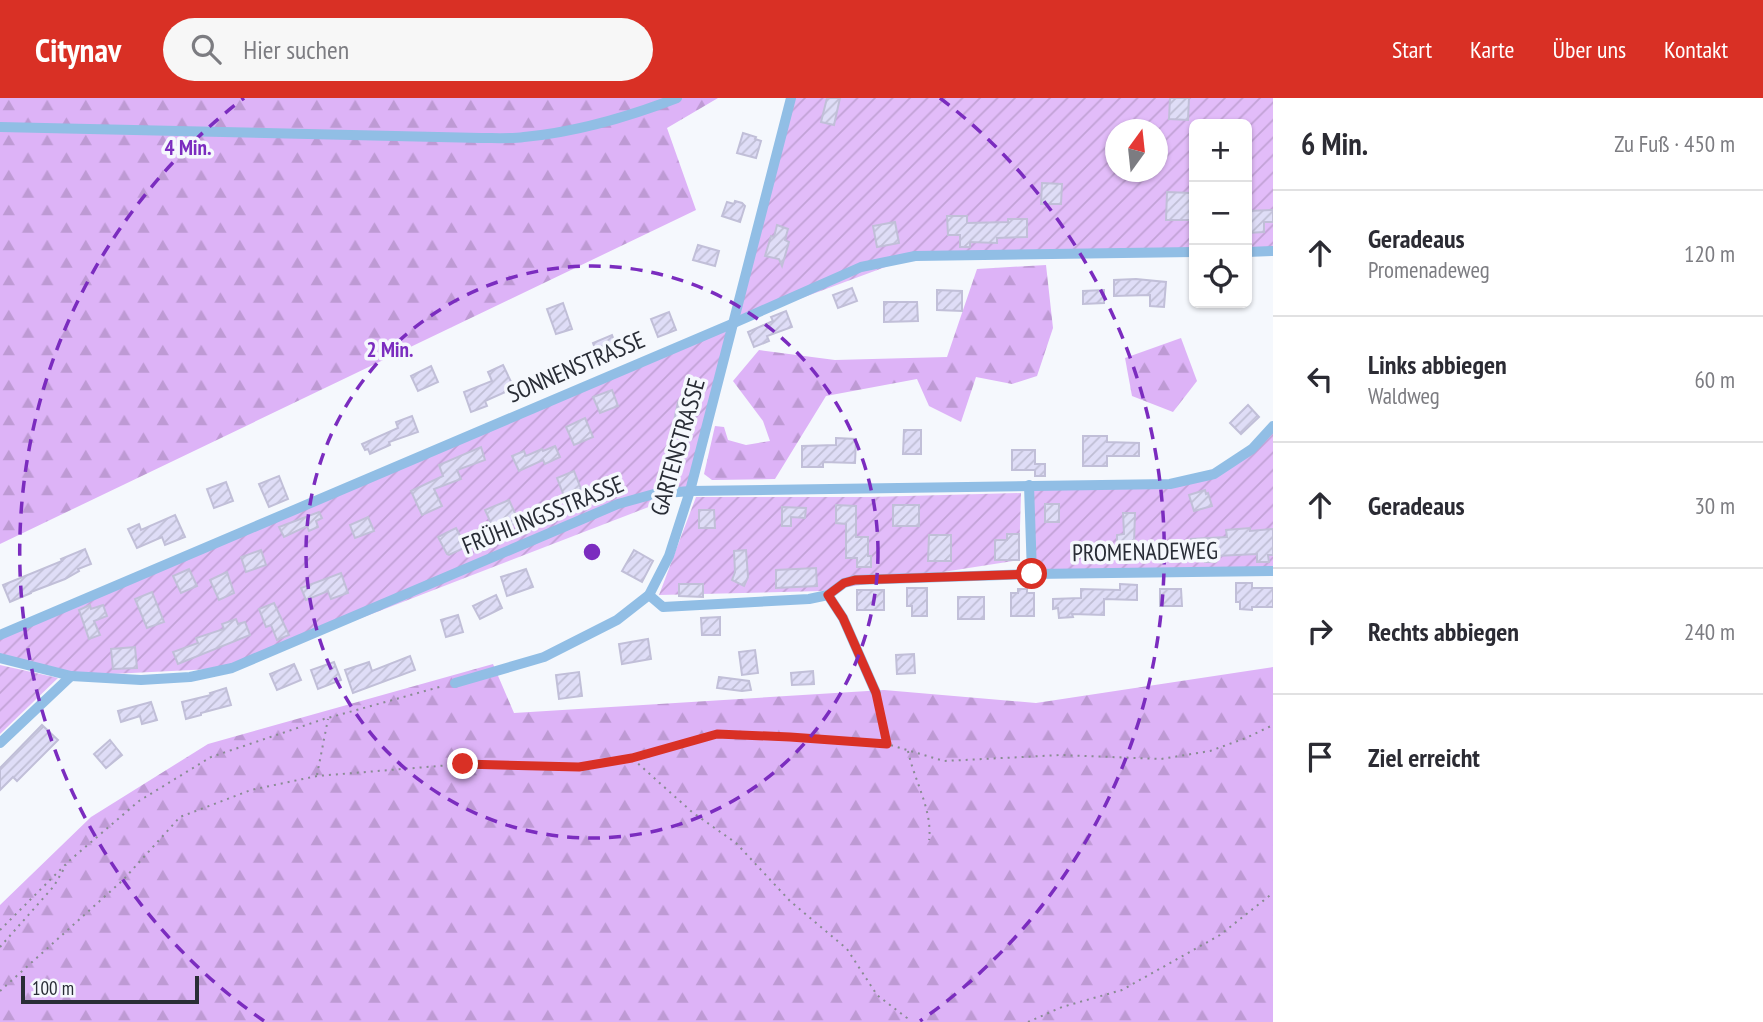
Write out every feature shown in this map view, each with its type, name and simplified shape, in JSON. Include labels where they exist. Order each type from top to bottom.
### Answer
[{"type":"street","points":[[0,127],[523,137],[588,127],[639,113],[677,98]]},
{"type":"street","name":"GARTENSTRASSE","points":[[455,683],[544,657],[617,620],[649,595],[669,556],[690,491],[791,98]]},
{"type":"street","points":[[1252,251],[1273,251]]},
{"type":"street","name":"SONNENSTRASSE","points":[[0,635],[861,267],[915,256],[1189,252]]},
{"type":"street","name":"FRÜHLINGSSTRASSE","points":[[0,658],[71,676],[141,680],[190,677],[232,668],[618,504],[654,494],[690,491],[1170,484],[1214,474],[1252,449],[1273,426]]},
{"type":"street","points":[[1029,485],[1032,574]]},
{"type":"street","name":"PROMENADEWEG","points":[[649,595],[663,607],[809,599],[828,595],[844,583],[855,580],[1032,574],[1273,571]]},
{"type":"street","points":[[828,595],[843,618],[876,693]]},
{"type":"street","points":[[0,743],[71,676]]},
{"type":"path","points":[[0,930],[69,861],[139,801],[211,757],[328,718],[455,683]]},
{"type":"path","points":[[876,693],[887,744]]},
{"type":"path","points":[[317,776],[328,718]]},
{"type":"path","points":[[0,991],[123,880],[180,817],[251,790],[317,776],[463,764],[579,767],[632,758],[717,734],[887,744],[944,761],[1061,755],[1161,759],[1210,751],[1273,725]]},
{"type":"path","points":[[908,750],[912,771],[928,815],[929,840]]},
{"type":"path","points":[[632,758],[692,812],[736,844],[790,901],[847,949],[877,995],[909,1022]]},
{"type":"path","points":[[0,947],[54,886],[69,861]]},
{"type":"path","points":[[1028,1022],[1062,1007],[1122,990],[1220,935],[1273,894]]},
{"type":"green space","points":[[0,98],[718,98],[667,128],[696,210],[0,544]]},
{"type":"green space","points":[[1046,265],[1053,328],[1037,376],[1012,384],[976,377],[961,422],[929,406],[917,379],[826,396],[775,479],[712,480],[704,474],[715,426],[724,427],[728,440],[746,445],[770,441],[763,421],[733,381],[759,350],[835,360],[947,357],[977,269]]},
{"type":"green space","points":[[1181,338],[1197,381],[1173,412],[1132,396],[1125,358]]},
{"type":"green space","points":[[493,664],[514,713],[884,690],[1036,703],[1273,667],[1273,1022],[0,1022],[0,905],[91,817],[208,744]]},
{"type":"shaded area","points":[[790,98],[1273,98],[1273,251],[1252,252],[1252,119],[1189,119],[1189,252],[915,256],[734,323]]},
{"type":"shaded area","points":[[734,323],[690,491],[232,668],[71,676],[0,658],[0,635]]},
{"type":"shaded area","points":[[1273,426],[1273,571],[1032,574],[1029,485],[1170,484],[1214,474]]},
{"type":"shaded area","points":[[1021,493],[1019,560],[822,591],[659,595],[696,497],[870,497]]},
{"type":"shaded area","points":[[0,665],[58,678],[0,734]]},
{"type":"building","points":[[827,98],[840,98],[834,125],[821,122]]},
{"type":"building","points":[[1170,98],[1189,98],[1188,120],[1169,119]]},
{"type":"building","points":[[743,133],[761,141],[756,158],[737,153]]},
{"type":"building","points":[[1042,183],[1062,184],[1061,204],[1041,204]]},
{"type":"building","points":[[1167,192],[1189,193],[1189,220],[1166,220]]},
{"type":"building","points":[[735,201],[745,206],[740,222],[722,216],[727,202],[734,204]]},
{"type":"building","points":[[1273,210],[1273,222],[1264,222],[1264,232],[1252,233],[1252,211]]},
{"type":"building","points":[[947,216],[967,216],[967,223],[1027,219],[1027,237],[997,238],[997,243],[970,242],[970,247],[960,247],[960,235],[948,235]]},
{"type":"building","points":[[895,222],[899,243],[877,247],[873,226]]},
{"type":"building","points":[[777,225],[788,229],[785,240],[789,242],[782,266],[779,259],[765,256]]},
{"type":"building","points":[[698,245],[719,251],[715,266],[693,260]]},
{"type":"building","points":[[1114,280],[1166,282],[1164,307],[1150,306],[1150,295],[1114,296]]},
{"type":"building","points":[[852,288],[857,301],[838,308],[833,295]]},
{"type":"building","points":[[937,290],[962,291],[962,311],[937,310]]},
{"type":"building","points":[[1104,290],[1104,303],[1083,304],[1083,291]]},
{"type":"building","points":[[884,302],[917,302],[918,321],[884,322]]},
{"type":"building","points":[[563,303],[572,329],[556,334],[547,309]]},
{"type":"building","points":[[786,311],[792,327],[767,336],[769,341],[754,347],[748,332],[773,321],[771,317]]},
{"type":"building","points":[[669,312],[676,330],[658,337],[651,319]]},
{"type":"building","points":[[612,335],[618,351],[599,359],[593,343]]},
{"type":"building","points":[[503,365],[514,388],[485,401],[487,406],[471,412],[464,392],[492,381],[488,372]]},
{"type":"building","points":[[431,366],[438,382],[418,391],[411,376]]},
{"type":"building","points":[[612,390],[618,406],[600,413],[593,397]]},
{"type":"building","points":[[678,402],[695,406],[691,425],[674,421]]},
{"type":"building","points":[[1248,405],[1259,417],[1241,434],[1230,423]]},
{"type":"building","points":[[412,416],[418,432],[389,442],[390,445],[370,454],[368,449],[365,450],[362,444],[398,428],[396,422]]},
{"type":"building","points":[[585,418],[593,437],[574,445],[566,427]]},
{"type":"building","points":[[904,430],[921,430],[921,454],[903,454]]},
{"type":"building","points":[[1083,436],[1107,436],[1107,442],[1139,443],[1139,456],[1107,456],[1107,466],[1083,466]]},
{"type":"building","points":[[836,438],[856,439],[855,463],[823,462],[823,467],[802,467],[802,446],[836,445]]},
{"type":"building","points":[[555,446],[560,457],[545,464],[543,460],[519,471],[512,456],[524,451],[526,456]]},
{"type":"building","points":[[481,447],[485,460],[457,470],[461,479],[434,489],[442,506],[422,515],[411,491],[443,476],[439,465]]},
{"type":"building","points":[[1012,450],[1035,450],[1035,464],[1045,464],[1045,476],[1035,476],[1035,470],[1012,470]]},
{"type":"building","points":[[574,471],[581,489],[564,496],[557,478]]},
{"type":"building","points":[[279,476],[288,499],[269,507],[259,484]]},
{"type":"building","points":[[226,482],[233,501],[214,508],[207,489]]},
{"type":"building","points":[[1205,490],[1212,506],[1194,511],[1189,495]]},
{"type":"building","points":[[509,500],[519,522],[495,532],[485,510]]},
{"type":"building","points":[[1045,504],[1059,504],[1059,522],[1045,522]]},
{"type":"building","points":[[836,505],[856,506],[856,537],[868,537],[871,567],[857,567],[857,558],[846,558],[846,524],[836,523]]},
{"type":"building","points":[[893,505],[919,505],[919,526],[893,526]]},
{"type":"building","points":[[782,507],[806,508],[805,518],[791,517],[791,526],[782,526]]},
{"type":"building","points":[[699,510],[714,510],[715,528],[699,528]]},
{"type":"building","points":[[319,512],[322,518],[316,521],[318,527],[309,531],[307,526],[284,537],[279,527]]},
{"type":"building","points":[[1123,513],[1135,513],[1134,544],[1117,544],[1117,535],[1124,534]]},
{"type":"building","points":[[175,515],[185,537],[165,545],[162,537],[137,548],[128,529],[139,524],[141,530]]},
{"type":"building","points":[[368,517],[374,531],[355,538],[350,525]]},
{"type":"building","points":[[456,528],[466,547],[449,555],[438,537]]},
{"type":"building","points":[[1250,528],[1250,531],[1273,529],[1273,555],[1268,555],[1269,562],[1257,562],[1257,554],[1216,556],[1216,562],[1205,562],[1205,550],[1192,550],[1191,539],[1227,537],[1226,530]]},
{"type":"building","points":[[1007,534],[1019,534],[1019,560],[995,560],[995,540],[1007,540]]},
{"type":"building","points":[[929,535],[951,535],[951,561],[928,561]]},
{"type":"building","points":[[85,549],[91,564],[78,569],[79,571],[65,579],[10,602],[3,585]]},
{"type":"building","points":[[261,550],[266,565],[246,572],[241,557]]},
{"type":"building","points":[[634,550],[653,561],[642,582],[622,571]]},
{"type":"building","points":[[746,550],[748,577],[744,586],[732,580],[735,572],[734,551]]},
{"type":"building","points":[[816,568],[817,586],[776,588],[776,570]]},
{"type":"building","points":[[189,569],[197,586],[181,593],[173,576]]},
{"type":"building","points":[[526,569],[533,587],[507,596],[501,577]]},
{"type":"building","points":[[227,572],[234,593],[219,600],[210,580]]},
{"type":"building","points":[[341,573],[348,593],[331,599],[328,591],[306,600],[301,588]]},
{"type":"building","points":[[1236,583],[1252,583],[1252,588],[1273,588],[1273,607],[1240,609],[1240,602],[1236,602]]},
{"type":"building","points":[[679,584],[703,584],[703,597],[679,596]]},
{"type":"building","points":[[1120,584],[1137,585],[1137,600],[1104,599],[1104,615],[1072,614],[1073,617],[1059,618],[1058,608],[1053,609],[1053,599],[1081,598],[1081,589],[1120,590]]},
{"type":"building","points":[[907,588],[927,588],[927,616],[912,616],[912,606],[907,606]]},
{"type":"building","points":[[1018,589],[1027,589],[1027,593],[1034,593],[1034,616],[1011,616],[1011,593],[1018,593]]},
{"type":"building","points":[[1160,589],[1181,589],[1182,606],[1160,606]]},
{"type":"building","points":[[857,590],[884,590],[884,610],[857,610]]},
{"type":"building","points":[[152,592],[164,622],[147,628],[135,599]]},
{"type":"building","points":[[496,595],[502,608],[480,619],[473,606]]},
{"type":"building","points":[[958,597],[984,597],[984,619],[958,619]]},
{"type":"building","points":[[274,603],[289,635],[277,640],[271,625],[266,627],[259,609]]},
{"type":"building","points":[[90,605],[91,609],[103,605],[107,616],[94,621],[100,635],[89,639],[79,610]]},
{"type":"building","points":[[458,615],[463,632],[446,637],[441,620]]},
{"type":"building","points":[[720,617],[720,635],[702,635],[701,618]]},
{"type":"building","points":[[236,619],[238,624],[245,622],[250,635],[178,664],[173,652],[198,643],[196,638],[224,629],[222,624]]},
{"type":"building","points":[[648,639],[651,659],[622,664],[619,644]]},
{"type":"building","points":[[135,647],[137,668],[113,669],[111,649]]},
{"type":"building","points":[[755,650],[758,673],[742,675],[739,652]]},
{"type":"building","points":[[914,654],[915,673],[897,674],[896,655]]},
{"type":"building","points":[[410,656],[415,670],[353,693],[345,670],[369,662],[372,671]]},
{"type":"building","points":[[334,662],[341,680],[318,689],[311,670]]},
{"type":"building","points":[[294,664],[301,680],[277,690],[270,674]]},
{"type":"building","points":[[813,671],[814,684],[792,685],[791,673]]},
{"type":"building","points":[[579,672],[582,696],[559,699],[556,675]]},
{"type":"building","points":[[719,677],[749,681],[751,690],[717,688]]},
{"type":"building","points":[[226,688],[231,705],[186,719],[182,702],[211,695],[210,693]]},
{"type":"building","points":[[151,702],[157,720],[142,724],[140,716],[121,722],[118,711]]},
{"type":"building","points":[[42,725],[58,740],[17,781],[13,777],[0,790],[0,768]]},
{"type":"building","points":[[110,740],[122,755],[106,768],[94,754]]},
{"type":"route","points":[[463,764],[579,767],[632,758],[717,734],[887,744],[876,693],[843,618],[828,595],[844,583],[855,580],[1032,574]]}]
